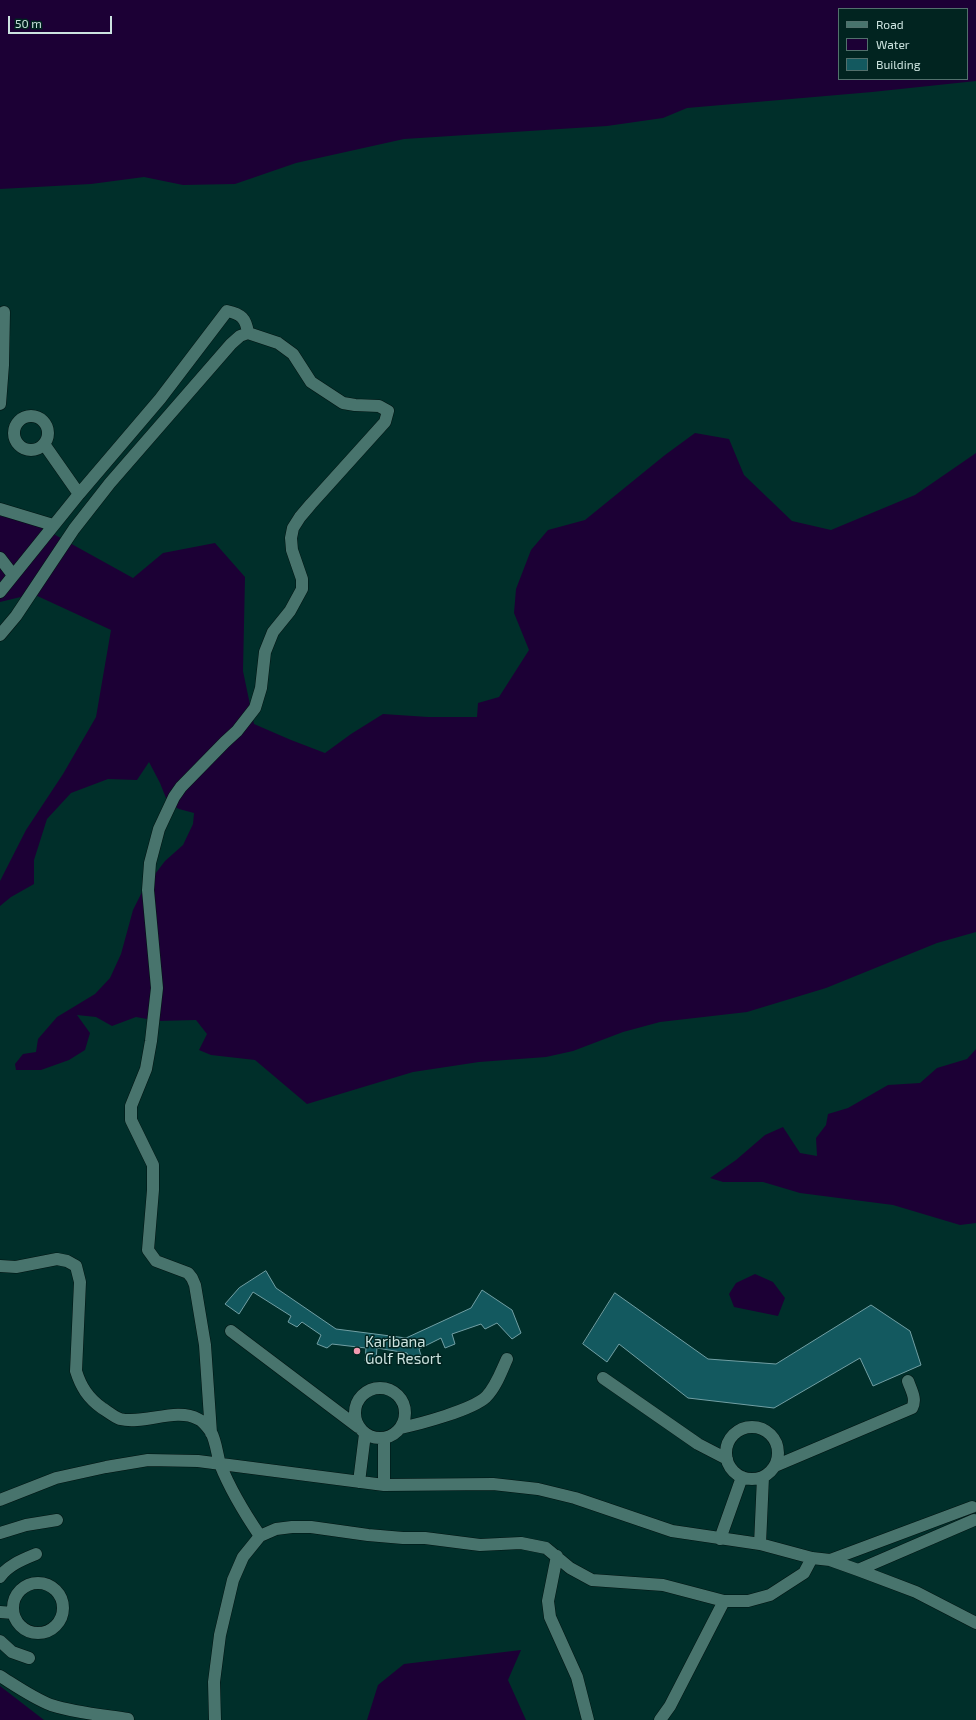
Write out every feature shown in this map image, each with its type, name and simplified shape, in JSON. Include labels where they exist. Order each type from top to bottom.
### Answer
[{"type":"street","points":[[0,592],[53,525],[160,399],[227,311],[244,317],[248,333]]},
{"type":"street","points":[[0,404],[4,365],[4,312]]},
{"type":"street","points":[[0,635],[16,616],[74,529],[110,483],[235,339],[248,333],[259,336],[283,347],[293,354],[311,382],[343,403],[380,406],[388,411],[385,422],[311,504],[293,528],[291,538],[292,550],[302,578],[302,588],[293,606],[273,632],[269,642],[266,652],[261,688],[255,708],[237,731],[181,787],[174,797],[159,829],[150,863],[148,890],[157,988],[146,1069],[131,1106],[133,1124],[152,1165],[153,1190],[148,1250],[156,1261],[188,1273],[195,1285],[205,1345],[212,1433],[221,1465],[246,1515],[260,1536]]},
{"type":"street","points":[[44,444],[79,494]]},
{"type":"street","points":[[0,509],[53,525]]},
{"type":"street","points":[[0,558],[13,575]]},
{"type":"street","points":[[0,1266],[16,1267],[57,1259],[67,1261],[76,1266],[80,1282],[76,1371],[79,1381],[87,1395],[96,1404],[120,1419],[143,1419],[177,1415],[191,1416],[200,1420],[212,1433]]},
{"type":"street","points":[[231,1330],[362,1430],[374,1438],[384,1438],[393,1435],[400,1428],[404,1419],[405,1409],[401,1400],[394,1393],[385,1389],[376,1389],[366,1392],[359,1399],[355,1408],[355,1418],[362,1430],[359,1482]]},
{"type":"street","points":[[400,1428],[423,1424],[479,1403],[492,1390],[507,1359]]},
{"type":"street","points":[[603,1378],[698,1444],[727,1459]]},
{"type":"street","points":[[775,1466],[778,1450],[771,1435],[764,1430],[756,1428],[740,1430],[729,1442],[727,1459],[730,1467],[742,1477],[753,1479],[763,1477],[775,1466],[912,1408],[914,1398],[908,1381]]},
{"type":"street","points":[[384,1438],[384,1485]]},
{"type":"street","points":[[0,1500],[56,1478],[106,1466],[148,1460],[198,1461],[384,1485],[493,1484],[538,1489],[575,1498],[672,1531],[760,1544],[812,1558],[830,1560],[916,1592],[976,1623]]},
{"type":"street","points":[[720,1539],[742,1477]]},
{"type":"street","points":[[760,1544],[763,1477]]},
{"type":"street","points":[[830,1560],[974,1503],[975,1521],[858,1570]]},
{"type":"street","points":[[0,1533],[26,1524],[57,1520]]},
{"type":"street","points":[[215,1720],[214,1682],[217,1658],[220,1635],[233,1580],[243,1557],[260,1536],[276,1530],[292,1527],[311,1527],[368,1535],[402,1538],[425,1538],[480,1545],[521,1543],[546,1548],[570,1568],[592,1580],[663,1585],[724,1601],[748,1601],[770,1595],[804,1573],[812,1558]]},
{"type":"street","points":[[0,1577],[3,1573],[20,1561],[36,1554]]},
{"type":"street","points":[[557,1556],[548,1602],[550,1618],[577,1677],[588,1720]]},
{"type":"street","points":[[37,1583],[51,1587],[60,1597],[63,1611],[57,1624],[46,1632],[31,1633],[19,1625],[13,1612],[15,1598],[24,1587],[37,1583]]},
{"type":"street","points":[[660,1720],[670,1706],[724,1601]]},
{"type":"street","points":[[0,1612],[13,1612]]},
{"type":"street","points":[[0,1641],[12,1652],[29,1658]]},
{"type":"street","points":[[0,1676],[30,1695],[51,1704],[77,1712],[128,1718]]},
{"type":"water","points":[[0,0],[976,0],[976,81],[872,92],[687,108],[663,118],[607,126],[404,139],[296,163],[235,184],[183,185],[144,177],[91,184],[0,189]]},
{"type":"water","points":[[695,433],[729,439],[744,475],[792,521],[831,530],[915,495],[976,453],[976,932],[937,943],[826,988],[747,1012],[660,1022],[623,1032],[573,1051],[546,1057],[479,1062],[413,1072],[307,1104],[255,1060],[211,1055],[199,1050],[207,1034],[196,1020],[158,1021],[136,1017],[112,1026],[96,1017],[77,1015],[90,1033],[85,1050],[69,1060],[41,1070],[16,1070],[15,1064],[23,1054],[36,1052],[38,1039],[57,1017],[95,994],[110,978],[121,954],[133,910],[143,890],[165,861],[183,845],[193,824],[194,813],[179,809],[168,803],[149,762],[137,780],[108,779],[71,793],[47,819],[34,860],[34,884],[11,897],[0,906],[0,881],[26,830],[63,774],[96,717],[111,630],[33,594],[0,602],[0,516],[30,521],[133,578],[163,553],[215,543],[245,577],[243,671],[254,724],[325,753],[351,734],[383,714],[428,717],[477,717],[478,703],[499,697],[529,650],[514,613],[516,589],[531,550],[548,530],[585,520],[665,455]]},
{"type":"water","points":[[976,1049],[976,1223],[960,1225],[893,1205],[800,1193],[763,1182],[723,1182],[710,1178],[736,1160],[765,1135],[783,1127],[800,1153],[817,1156],[816,1138],[826,1125],[828,1114],[848,1108],[888,1085],[920,1083],[937,1068],[967,1059]]},
{"type":"water","points":[[755,1274],[773,1282],[785,1298],[778,1316],[734,1307],[729,1294],[736,1283]]},
{"type":"water","points":[[521,1650],[508,1680],[526,1720],[367,1720],[378,1685],[404,1664]]},
{"type":"water","points":[[0,1686],[44,1720],[0,1720]]},
{"type":"building","points":[[266,1271],[276,1288],[336,1329],[406,1338],[471,1308],[482,1290],[512,1310],[521,1333],[512,1339],[497,1323],[485,1329],[481,1324],[452,1334],[455,1344],[445,1348],[441,1338],[419,1349],[423,1362],[412,1362],[407,1353],[377,1348],[376,1359],[365,1361],[366,1348],[332,1344],[327,1348],[317,1344],[321,1335],[302,1322],[297,1327],[288,1322],[291,1316],[253,1292],[239,1314],[225,1304],[239,1288]]},
{"type":"building","points":[[615,1293],[708,1359],[776,1364],[871,1305],[910,1331],[921,1365],[873,1386],[860,1358],[774,1408],[688,1398],[619,1344],[607,1362],[583,1344]]},
{"type":"place","name":"Karibana Golf Resort","points":[[357,1351]]}]
